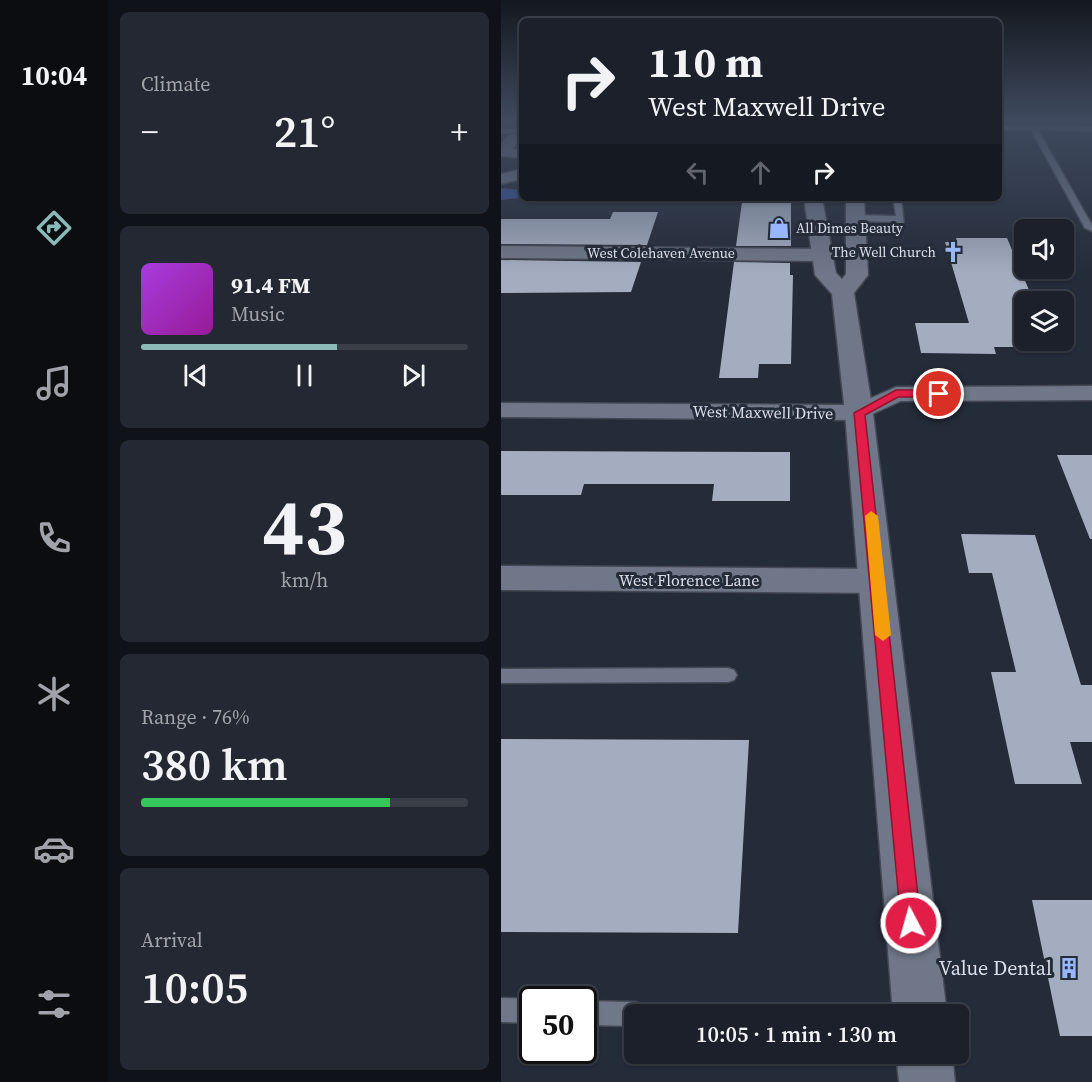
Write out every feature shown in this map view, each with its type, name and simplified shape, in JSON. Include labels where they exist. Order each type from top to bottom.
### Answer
[{"type":"main road","points":[[813,201],[826,275],[843,293],[859,413],[878,581],[919,1004]]},
{"type":"main road","points":[[843,293],[857,275],[855,208]]},
{"type":"main road","points":[[925,1064],[927,1082]]},
{"type":"street","name":"West Colehaven Avenue","points":[[501,252],[822,255]]},
{"type":"street","name":"West Maxwell Drive","points":[[501,410],[859,413],[896,394],[1092,393]]},
{"type":"street","name":"West Florence Lane","points":[[501,578],[878,581]]},
{"type":"lane","points":[[1057,171],[1089,228],[1092,228]]},
{"type":"lane","points":[[855,208],[900,221],[897,201]]},
{"type":"lane","points":[[501,676],[728,675]]},
{"type":"lane","points":[[501,1010],[519,1011]]},
{"type":"lane","points":[[597,1013],[624,1014]]},
{"type":"building","points":[[742,202],[791,203],[791,246],[736,246]]},
{"type":"building","points":[[613,212],[658,212],[647,245],[501,244],[501,219],[610,219]]},
{"type":"building","points":[[956,238],[1007,238],[1014,255],[1014,279],[1024,279],[1029,291],[1014,291],[1014,347],[994,347],[996,354],[921,353],[915,323],[969,323],[945,242],[957,242]]},
{"type":"building","points":[[501,260],[641,262],[631,292],[501,293]]},
{"type":"building","points":[[734,262],[790,263],[790,275],[793,275],[791,364],[759,364],[758,378],[719,378]]},
{"type":"building","points":[[501,451],[790,452],[790,501],[712,501],[714,484],[584,484],[581,495],[501,495]]},
{"type":"building","points":[[1057,455],[1092,455],[1092,539],[1090,539]]},
{"type":"building","points":[[961,534],[1035,535],[1081,685],[1092,685],[1092,742],[1070,742],[1082,784],[1015,784],[991,672],[1016,672],[992,573],[969,573]]},
{"type":"building","points":[[501,739],[749,740],[738,933],[501,932]]},
{"type":"building","name":"Value Dental","points":[[1032,900],[1092,900],[1092,1036],[1060,1036]]},
{"type":"waterway","points":[[501,194],[512,194]]},
{"type":"slow traffic","points":[[871,516],[883,635]]},
{"type":"place","name":"All Dimes Beauty","points":[[779,228]]},
{"type":"place","name":"The Well Church","points":[[953,252]]},
{"type":"place","name":"Value Dental","points":[[1069,968]]},
{"type":"route","points":[[911,923],[859,413],[896,394],[939,394]]}]
